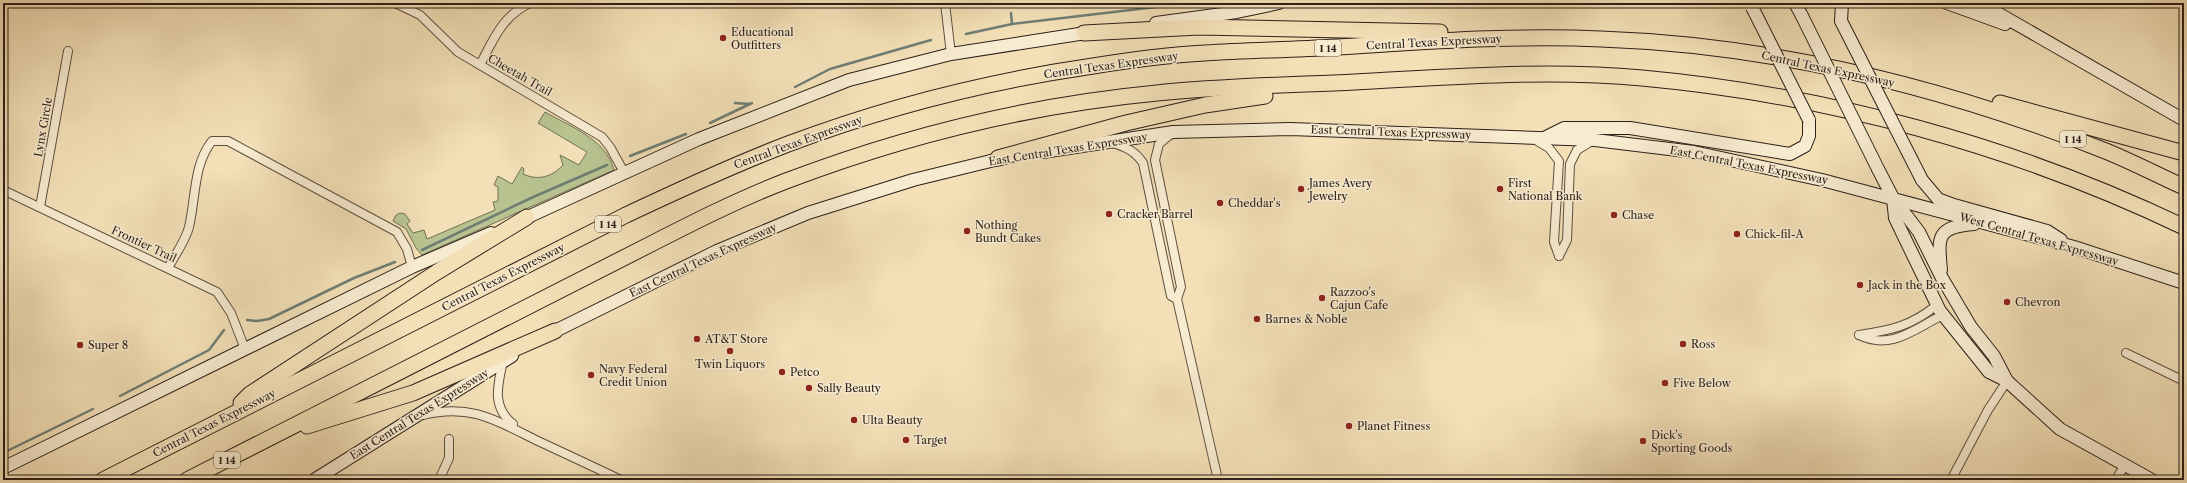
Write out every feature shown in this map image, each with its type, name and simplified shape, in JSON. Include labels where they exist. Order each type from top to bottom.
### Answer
[{"type":"highway","points":[[1084,33],[1199,27],[1258,27],[1345,31],[1494,32],[1512,38]]},
{"type":"highway","name":"Central Texas Expressway","points":[[103,480],[626,215],[708,176],[794,142],[906,105],[1032,76],[1132,61],[1205,53],[1512,38],[1602,39],[1704,47],[1788,59],[1959,100],[2108,151],[2184,187]]},
{"type":"highway","name":"I 14","points":[[187,480],[726,207],[784,182],[865,153],[929,135],[1021,114],[1156,93],[1530,74],[1640,78],[1735,89],[1804,101],[1935,133],[2003,154],[2112,195],[2184,227]]},
{"type":"highway","points":[[998,158],[1126,122],[1251,96],[1398,87],[1418,79]]},
{"type":"highway","points":[[1959,100],[2000,103],[2184,153]]},
{"type":"highway","points":[[2112,195],[2130,210],[2184,238]]},
{"type":"highway","points":[[227,417],[250,394],[438,272],[527,217]]},
{"type":"highway","points":[[266,439],[412,393],[555,330]]},
{"type":"main road","points":[[3,468],[412,267],[625,174],[698,139],[842,82],[951,54],[1084,33],[1237,12],[1279,3]]},
{"type":"main road","points":[[1795,3],[1892,198],[1919,232],[1942,278],[1971,328],[1987,347],[2007,381]]},
{"type":"main road","points":[[1842,3],[1840,11],[1841,21],[1922,180],[1938,199],[2047,232],[2074,247]]},
{"type":"main road","points":[[1947,3],[2034,34]]},
{"type":"main road","points":[[1978,3],[2184,120]]},
{"type":"main road","points":[[1545,138],[1564,128],[1630,128],[1705,138],[1790,154],[1805,146],[1809,136],[1809,120],[1750,5]]},
{"type":"main road","name":"East Central Texas Expressway","points":[[314,480],[555,330],[717,251],[808,213],[913,180],[998,158],[1173,132],[1290,128],[1595,140],[1694,152],[1785,171],[1892,198]]},
{"type":"main road","points":[[1892,198],[1895,218],[1940,310],[1989,372],[2007,381],[2060,429],[2124,466],[2152,480]]},
{"type":"main road","name":"West Central Texas Expressway","points":[[1892,198],[2074,247],[2184,283]]},
{"type":"main road","points":[[1942,278],[1940,238],[1945,231],[1959,225],[1982,223]]},
{"type":"main road","points":[[1940,310],[1942,302],[1947,303],[1969,332],[1987,347]]},
{"type":"street","name":"Cheetah Trail","points":[[395,3],[420,15],[458,52],[587,126],[602,137],[610,147],[625,174]]},
{"type":"street","points":[[480,65],[505,21],[513,12],[530,3]]},
{"type":"street","points":[[945,3],[951,54]]},
{"type":"street","name":"Lynx Circle","points":[[40,207],[68,51]]},
{"type":"street","points":[[1173,132],[1159,144],[1154,160],[1181,286],[1177,299],[1218,480]]},
{"type":"street","points":[[1532,138],[1549,148],[1558,161],[1554,242],[1559,256],[1567,240],[1570,164],[1577,150],[1595,140]]},
{"type":"street","points":[[168,268],[189,229],[200,163],[204,151],[212,141],[228,141],[397,232],[407,249],[412,267]]},
{"type":"street","points":[[1108,142],[1126,147],[1136,154],[1143,163],[1171,296],[1177,299]]},
{"type":"street","name":"Frontier Trail","points":[[3,190],[217,292],[223,298],[231,313],[245,349]]},
{"type":"street","points":[[1940,310],[1916,331],[1897,339],[1872,341],[1859,335],[1900,328],[1925,314],[1940,310]]},
{"type":"street","points":[[2126,353],[2184,381]]},
{"type":"street","points":[[503,361],[497,388],[499,404],[505,418],[519,430]]},
{"type":"street","points":[[1951,480],[1988,410],[2007,381]]},
{"type":"street","points":[[412,418],[442,410],[482,414],[519,430],[621,480]]},
{"type":"street","points":[[439,480],[449,458],[449,439]]},
{"type":"street","points":[[2116,480],[2124,466]]},
{"type":"green space","points":[[545,112],[596,142],[610,159],[614,170],[422,255],[416,248],[406,229],[393,221],[396,215],[400,213],[405,214],[410,221],[407,224],[413,233],[424,230],[427,239],[495,210],[493,202],[498,201],[498,187],[494,185],[498,176],[512,184],[522,167],[524,169],[523,174],[534,177],[544,177],[559,169],[563,165],[560,155],[579,165],[587,152],[538,123]]},
{"type":"waterway","points":[[966,34],[1012,24],[1190,3]]},
{"type":"waterway","points":[[1011,13],[1012,24]]},
{"type":"waterway","points":[[795,87],[830,69],[931,40]]},
{"type":"waterway","points":[[735,103],[750,104]]},
{"type":"waterway","points":[[710,123],[752,103]]},
{"type":"waterway","points":[[630,156],[686,134]]},
{"type":"waterway","points":[[422,250],[531,198],[607,165]]},
{"type":"waterway","points":[[247,320],[257,321],[269,319],[354,278],[395,262]]},
{"type":"waterway","points":[[120,396],[209,350],[224,330]]},
{"type":"waterway","points":[[3,453],[93,409]]},
{"type":"place","name":"Educational Outfitters","points":[[723,38]]},
{"type":"place","name":"James Avery Jewelry","points":[[1301,189]]},
{"type":"place","name":"First National Bank","points":[[1500,189]]},
{"type":"place","name":"Cheddar's","points":[[1220,203]]},
{"type":"place","name":"Cracker Barrel","points":[[1109,214]]},
{"type":"place","name":"Chase","points":[[1614,215]]},
{"type":"place","name":"Nothing Bundt Cakes","points":[[967,231]]},
{"type":"place","name":"Chick-fil-A","points":[[1737,234]]},
{"type":"place","name":"Jack in the Box","points":[[1860,285]]},
{"type":"place","name":"Razzoo's Cajun Cafe","points":[[1322,298]]},
{"type":"place","name":"Chevron","points":[[2007,302]]},
{"type":"place","name":"Barnes & Noble","points":[[1257,319]]},
{"type":"place","name":"AT&T Store","points":[[697,339]]},
{"type":"place","name":"Ross","points":[[1683,344]]},
{"type":"place","name":"Super 8","points":[[80,345]]},
{"type":"place","name":"Twin Liquors","points":[[730,351]]},
{"type":"place","name":"Petco","points":[[782,372]]},
{"type":"place","name":"Navy Federal Credit Union","points":[[591,375]]},
{"type":"place","name":"Five Below","points":[[1665,383]]},
{"type":"place","name":"Sally Beauty","points":[[809,388]]},
{"type":"place","name":"Ulta Beauty","points":[[854,420]]},
{"type":"place","name":"Planet Fitness","points":[[1349,426]]},
{"type":"place","name":"Target","points":[[906,440]]},
{"type":"place","name":"Dick's Sporting Goods","points":[[1643,441]]}]
